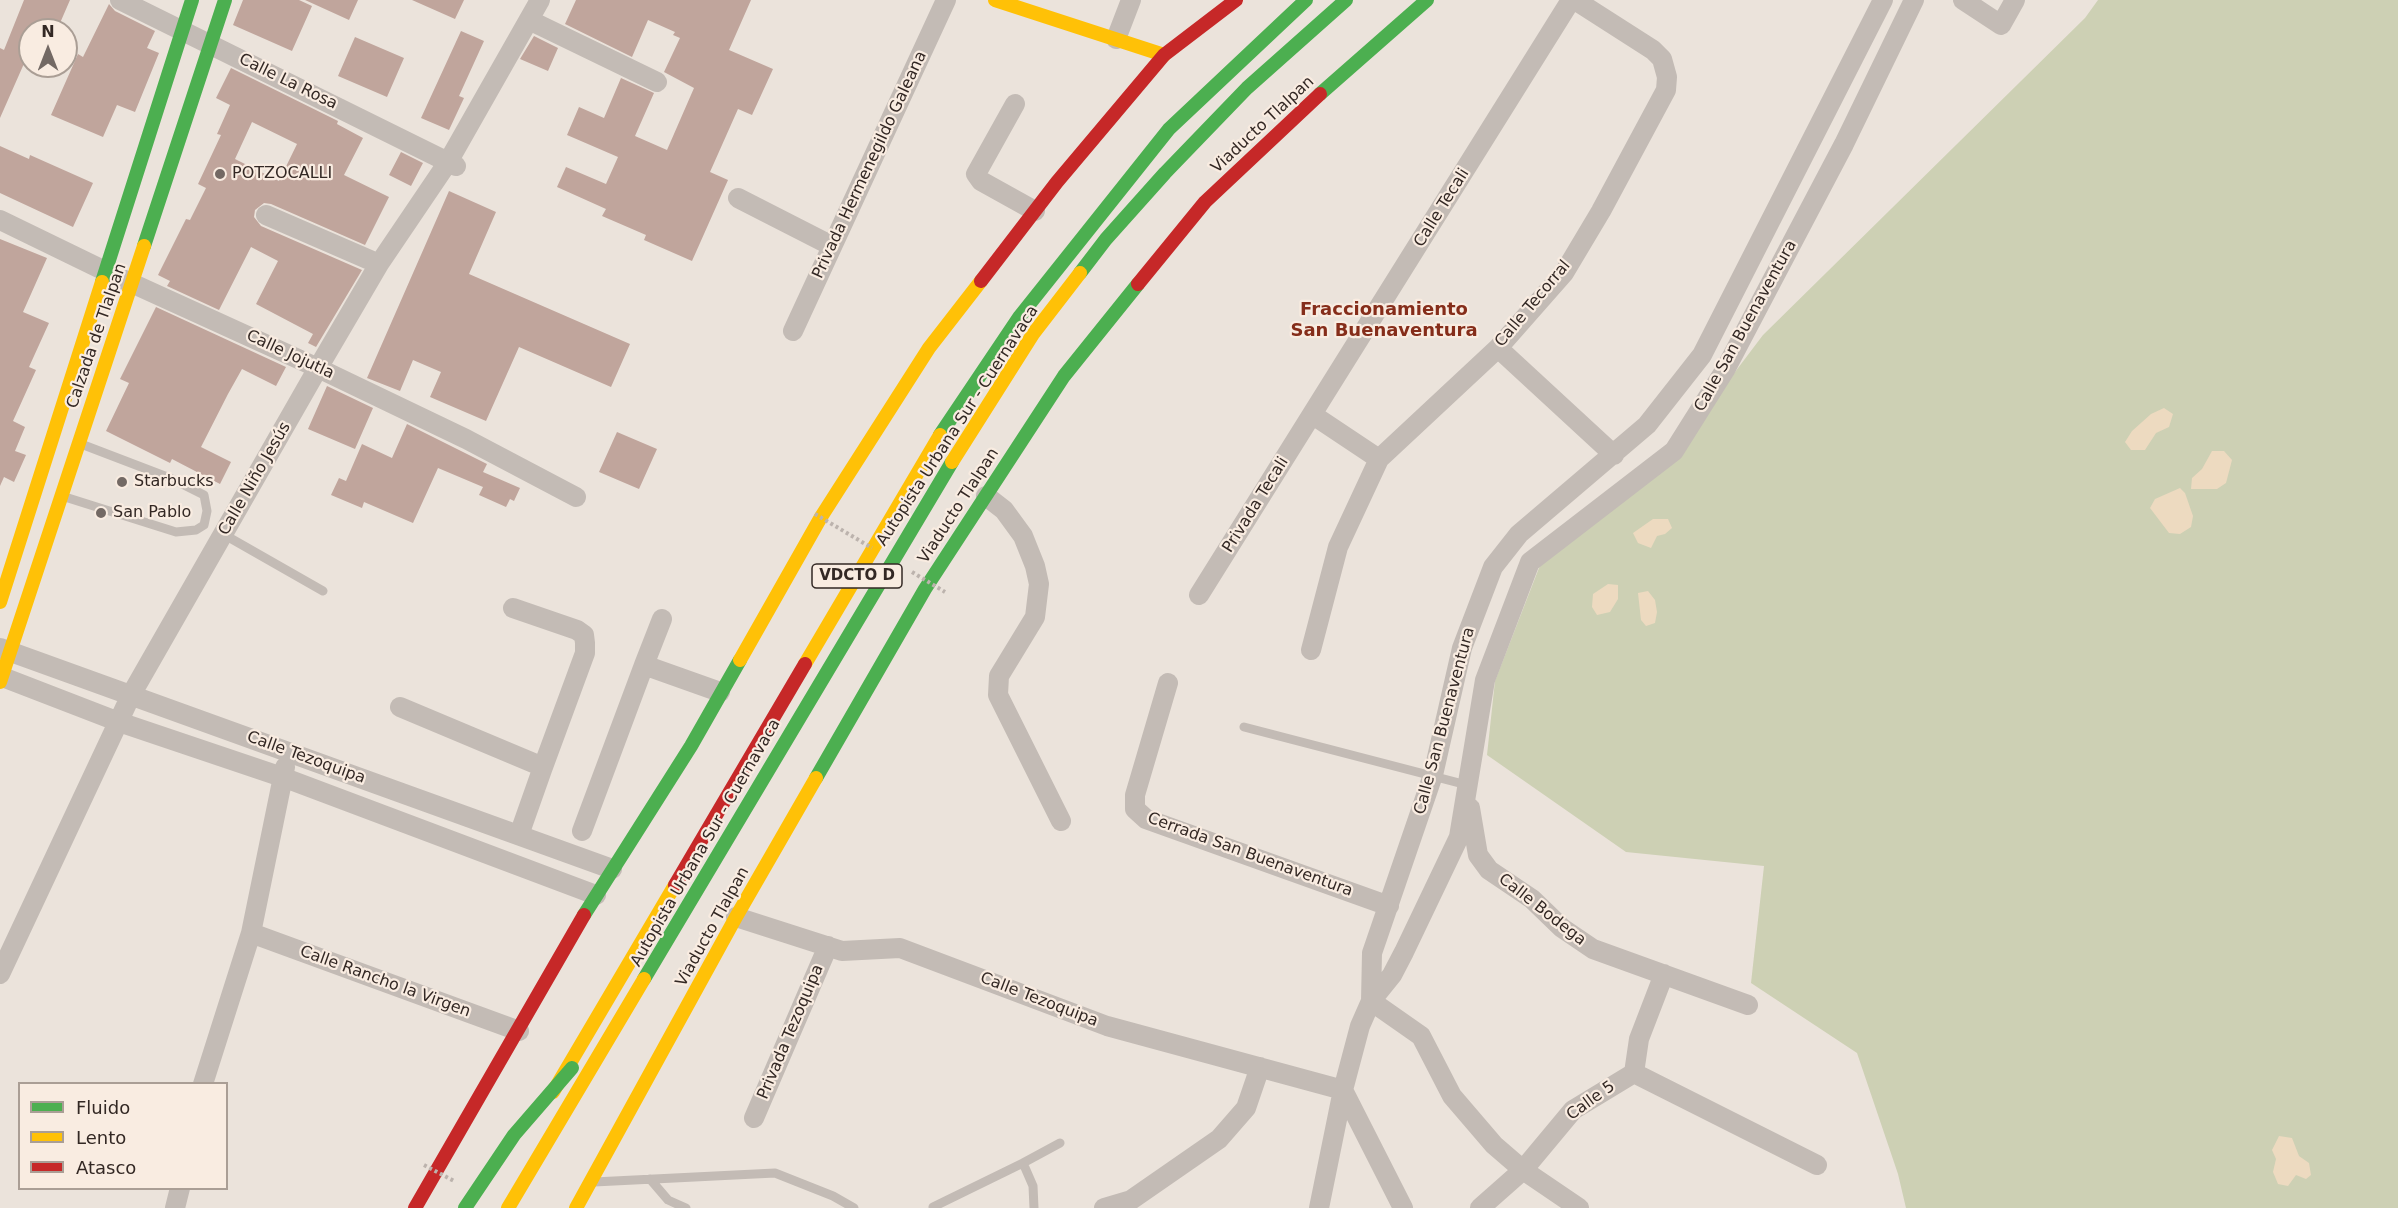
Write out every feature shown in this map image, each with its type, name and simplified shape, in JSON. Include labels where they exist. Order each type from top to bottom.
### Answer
[{"type":"main road","name":"Calzada de Tlalpan","points":[[0,602],[192,0]]},
{"type":"main road","name":"Calzada de Tlalpan","points":[[1,679],[6,650],[63,496],[78,443],[225,0]]},
{"type":"main road","points":[[995,0],[1164,55]]},
{"type":"main road","points":[[415,1208],[596,895],[691,746],[821,518],[929,348],[1035,211],[1164,55],[1236,0]]},
{"type":"main road","name":"VDCTO D","points":[[496,1187],[947,423],[1020,316],[1097,216],[1169,129],[1306,0]]},
{"type":"main road","name":"Autopista Urbana Sur - Cuernavaca","points":[[494,1208],[930,469],[1025,321],[1094,229],[1166,145],[1312,0]]},
{"type":"main road","name":"Autopista Urbana Sur - Cuernavaca","points":[[508,1208],[940,480],[1033,334],[1106,239],[1165,173],[1247,88],[1346,0]]},
{"type":"main road","name":"Viaducto Tlalpan","points":[[518,1208],[978,436],[1033,350],[1082,281],[1201,145],[1253,92],[1361,0]]},
{"type":"main road","name":"Viaducto Tlalpan","points":[[576,1208],[736,917],[925,589],[1064,376],[1205,202],[1308,104],[1427,0]]},
{"type":"main road","points":[[465,1208],[514,1136],[585,1053]]},
{"type":"street","name":"Calle La Rosa","points":[[120,0],[455,159]]},
{"type":"street","name":"Calle Niño Jesús","points":[[0,974],[131,695],[379,264],[455,159],[540,0]]},
{"type":"street","name":"Privada Hermenegildo Galeana","points":[[793,331],[946,0]]},
{"type":"street","points":[[1116,39],[1131,0]]},
{"type":"street","name":"Calle Tecorral","points":[[1379,459],[1498,348],[1564,273],[1601,211],[1666,90],[1667,77],[1662,59],[1653,50],[1573,0]]},
{"type":"street","name":"Calle Tecali","points":[[1313,415],[1573,0]]},
{"type":"street","name":"Calle San Buenaventura","points":[[1371,1001],[1372,953],[1432,776],[1462,648],[1493,567],[1520,534],[1647,425],[1702,355],[1883,0]]},
{"type":"street","name":"Calle San Buenaventura","points":[[1319,1208],[1343,1090],[1360,1026],[1371,1001],[1392,975],[1459,837],[1485,680],[1530,562],[1674,451],[1725,370],[1844,144],[1914,0]]},
{"type":"street","points":[[1963,0],[2001,25],[2015,0]]},
{"type":"street","points":[[529,20],[657,82]]},
{"type":"street","points":[[1014,104],[976,174],[981,181],[1035,211]]},
{"type":"street","points":[[738,198],[832,246]]},
{"type":"street","points":[[266,215],[379,264]]},
{"type":"street","name":"Calle Jojutla","points":[[0,220],[105,271],[318,368],[576,497]]},
{"type":"street","points":[[1498,348],[1614,454]]},
{"type":"street","points":[[1311,650],[1338,547],[1379,459],[1313,415]]},
{"type":"street","name":"Privada Tecali","points":[[1199,595],[1313,415]]},
{"type":"street","points":[[986,496],[1004,510],[1023,536],[1035,566],[1039,584],[1035,617],[999,676],[998,695],[1061,821]]},
{"type":"street","points":[[513,608],[577,630],[584,635],[585,643],[585,653],[519,835]]},
{"type":"street","points":[[582,831],[662,619]]},
{"type":"street","name":"Calle Tezoquipa","points":[[6,650],[612,869]]},
{"type":"street","points":[[644,665],[720,692]]},
{"type":"street","name":"Calle Tezoquipa","points":[[1,679],[285,778],[596,895]]},
{"type":"street","name":"Cerrada San Buenaventura","points":[[1168,683],[1135,795],[1135,810],[1146,819],[1389,906]]},
{"type":"street","points":[[400,707],[543,767]]},
{"type":"street","points":[[203,1082],[251,933],[285,778],[286,751]]},
{"type":"street","name":"Calle Bodega","points":[[1467,785],[1478,855],[1489,870],[1532,900],[1562,928],[1593,949],[1748,1005]]},
{"type":"street","name":"Calle Tezoquipa","points":[[736,917],[842,951],[900,948],[1107,1026],[1343,1090]]},
{"type":"street","name":"Calle Rancho la Virgen","points":[[251,933],[519,1031]]},
{"type":"street","name":"Privada Tezoquipa","points":[[754,1118],[828,946]]},
{"type":"street","name":"Calle 5","points":[[1480,1208],[1523,1170],[1573,1110],[1634,1073],[1639,1039],[1664,974]]},
{"type":"street","points":[[1371,1001],[1421,1036],[1452,1096],[1494,1145],[1523,1170],[1579,1208]]},
{"type":"street","points":[[1104,1208],[1131,1200],[1219,1139],[1246,1108],[1260,1067]]},
{"type":"street","points":[[1634,1073],[1817,1165]]},
{"type":"street","points":[[1343,1090],[1403,1208]]},
{"type":"street","points":[[175,1208],[180,1190]]},
{"type":"lane","points":[[63,496],[176,532],[195,530],[204,525],[207,512],[204,495],[170,478],[78,443]]},
{"type":"lane","points":[[223,534],[323,591]]},
{"type":"lane","points":[[1244,727],[1467,785]]},
{"type":"lane","points":[[933,1207],[1060,1143]]},
{"type":"lane","points":[[1023,1163],[1033,1186],[1034,1208]]},
{"type":"lane","points":[[591,1182],[775,1173],[833,1196],[854,1208]]},
{"type":"lane","points":[[650,1179],[668,1200],[686,1208]]},
{"type":"green space","points":[[2098,0],[2398,0],[2398,1208],[1906,1208],[1898,1174],[1857,1053],[1751,983],[1764,866],[1626,852],[1487,755],[1495,681],[1546,550],[1707,409],[1763,335],[2085,18]]},
{"type":"sand","points":[[2164,408],[2173,414],[2169,427],[2156,433],[2145,450],[2131,450],[2125,442],[2132,431],[2151,414]]},
{"type":"sand","points":[[2212,451],[2224,451],[2232,460],[2226,483],[2217,489],[2191,489],[2192,478],[2202,469]]},
{"type":"sand","points":[[2180,488],[2185,493],[2193,516],[2191,527],[2180,534],[2169,533],[2150,508],[2155,499]]},
{"type":"sand","points":[[1653,519],[1668,519],[1672,528],[1665,534],[1657,536],[1651,548],[1638,543],[1633,533]]},
{"type":"sand","points":[[1608,584],[1618,585],[1618,599],[1610,612],[1597,615],[1592,607],[1593,594]]},
{"type":"sand","points":[[1648,591],[1655,600],[1657,612],[1655,623],[1646,626],[1641,620],[1638,593]]},
{"type":"sand","points":[[2279,1136],[2292,1138],[2299,1156],[2309,1163],[2311,1175],[2306,1179],[2296,1175],[2288,1186],[2278,1184],[2273,1172],[2276,1159],[2272,1150]]},
{"type":"building","points":[[24,0],[70,0],[62,18],[18,18],[18,77],[0,118],[0,48],[4,50]]},
{"type":"building","points":[[243,0],[299,0],[312,6],[292,51],[233,25]]},
{"type":"building","points":[[305,0],[358,0],[349,20]]},
{"type":"building","points":[[412,0],[464,0],[455,19]]},
{"type":"building","points":[[576,0],[751,0],[729,50],[773,69],[752,115],[738,109],[710,172],[728,180],[692,261],[644,240],[646,235],[602,216],[606,209],[557,187],[566,167],[606,184],[618,157],[567,135],[579,107],[604,118],[621,78],[654,93],[635,136],[667,150],[694,88],[664,72],[680,38],[673,35],[675,32],[648,20],[632,57],[565,24]]},
{"type":"building","points":[[109,4],[115,11],[155,31],[147,48],[159,53],[135,112],[117,105],[103,137],[51,115],[67,78],[78,78],[78,54],[83,57]]},
{"type":"building","points":[[461,31],[484,41],[459,96],[464,98],[449,130],[421,118]]},
{"type":"building","points":[[534,36],[558,48],[548,71],[520,59]]},
{"type":"building","points":[[355,37],[404,58],[387,97],[338,76]]},
{"type":"building","points":[[231,68],[338,121],[337,124],[363,138],[344,175],[389,197],[365,245],[271,204],[264,203],[255,210],[254,217],[261,226],[362,270],[316,347],[308,343],[313,334],[256,304],[278,261],[251,247],[219,310],[167,286],[170,281],[158,275],[186,219],[190,220],[206,188],[198,184],[221,135],[217,134],[230,105],[216,98]],"holes":[[[252,122],[297,144],[279,181],[235,159]]]},
{"type":"building","points":[[0,146],[29,159],[30,155],[93,183],[73,227],[0,193]]},
{"type":"building","points":[[401,152],[423,163],[411,186],[389,175]]},
{"type":"building","points":[[449,191],[496,212],[469,274],[630,344],[611,387],[519,347],[486,421],[430,397],[441,372],[413,360],[400,391],[367,378]]},
{"type":"building","points":[[0,239],[47,258],[23,312],[49,323],[29,367],[36,370],[13,421],[25,427],[15,451],[26,455],[14,482],[4,477],[0,486]]},
{"type":"building","points":[[156,307],[286,367],[276,386],[242,369],[201,447],[231,462],[220,484],[172,459],[170,463],[106,431],[129,383],[120,379]]},
{"type":"building","points":[[327,386],[373,408],[355,449],[308,429]]},
{"type":"building","points":[[407,424],[487,464],[483,472],[520,488],[514,501],[510,499],[506,507],[479,495],[483,487],[438,468],[413,523],[364,502],[362,508],[331,495],[339,478],[346,481],[362,444],[392,458]]},
{"type":"building","points":[[617,432],[657,449],[639,489],[599,472]]},
{"type":"traffic: fast","points":[[102,282],[192,0]]},
{"type":"traffic: fast","points":[[144,246],[225,0]]},
{"type":"traffic: fast","points":[[940,435],[1020,316],[1169,129],[1306,0]]},
{"type":"traffic: fast","points":[[1080,273],[1106,239],[1165,173],[1247,88],[1346,0]]},
{"type":"traffic: fast","points":[[1320,94],[1427,0]]},
{"type":"traffic: fast","points":[[816,778],[925,589],[1064,376],[1138,284]]},
{"type":"traffic: fast","points":[[644,979],[952,462]]},
{"type":"traffic: fast","points":[[584,915],[691,746],[740,660]]},
{"type":"traffic: fast","points":[[465,1208],[514,1135],[572,1068]]},
{"type":"traffic: slow","points":[[995,0],[1164,55]]},
{"type":"traffic: slow","points":[[0,682],[144,246]]},
{"type":"traffic: slow","points":[[952,462],[1033,334],[1080,273]]},
{"type":"traffic: slow","points":[[740,660],[821,517],[929,348],[981,281]]},
{"type":"traffic: slow","points":[[0,602],[102,282]]},
{"type":"traffic: slow","points":[[805,664],[940,435]]},
{"type":"traffic: slow","points":[[576,1208],[736,917],[816,778]]},
{"type":"traffic: slow","points":[[553,1092],[675,885]]},
{"type":"traffic: slow","points":[[508,1208],[644,979]]},
{"type":"traffic: jam","points":[[981,281],[1057,182],[1164,55],[1236,0]]},
{"type":"traffic: jam","points":[[1138,284],[1205,202],[1320,94]]},
{"type":"traffic: jam","points":[[675,885],[805,664]]},
{"type":"traffic: jam","points":[[415,1208],[584,915]]},
{"type":"place","name":"POTZOCALLI","points":[[220,174]]},
{"type":"place","name":"Starbucks","points":[[122,482]]},
{"type":"place","name":"San Pablo","points":[[101,513]]},
{"type":"district","name":"Fraccionamiento San Buenaventura","points":[[1384,320]]}]
